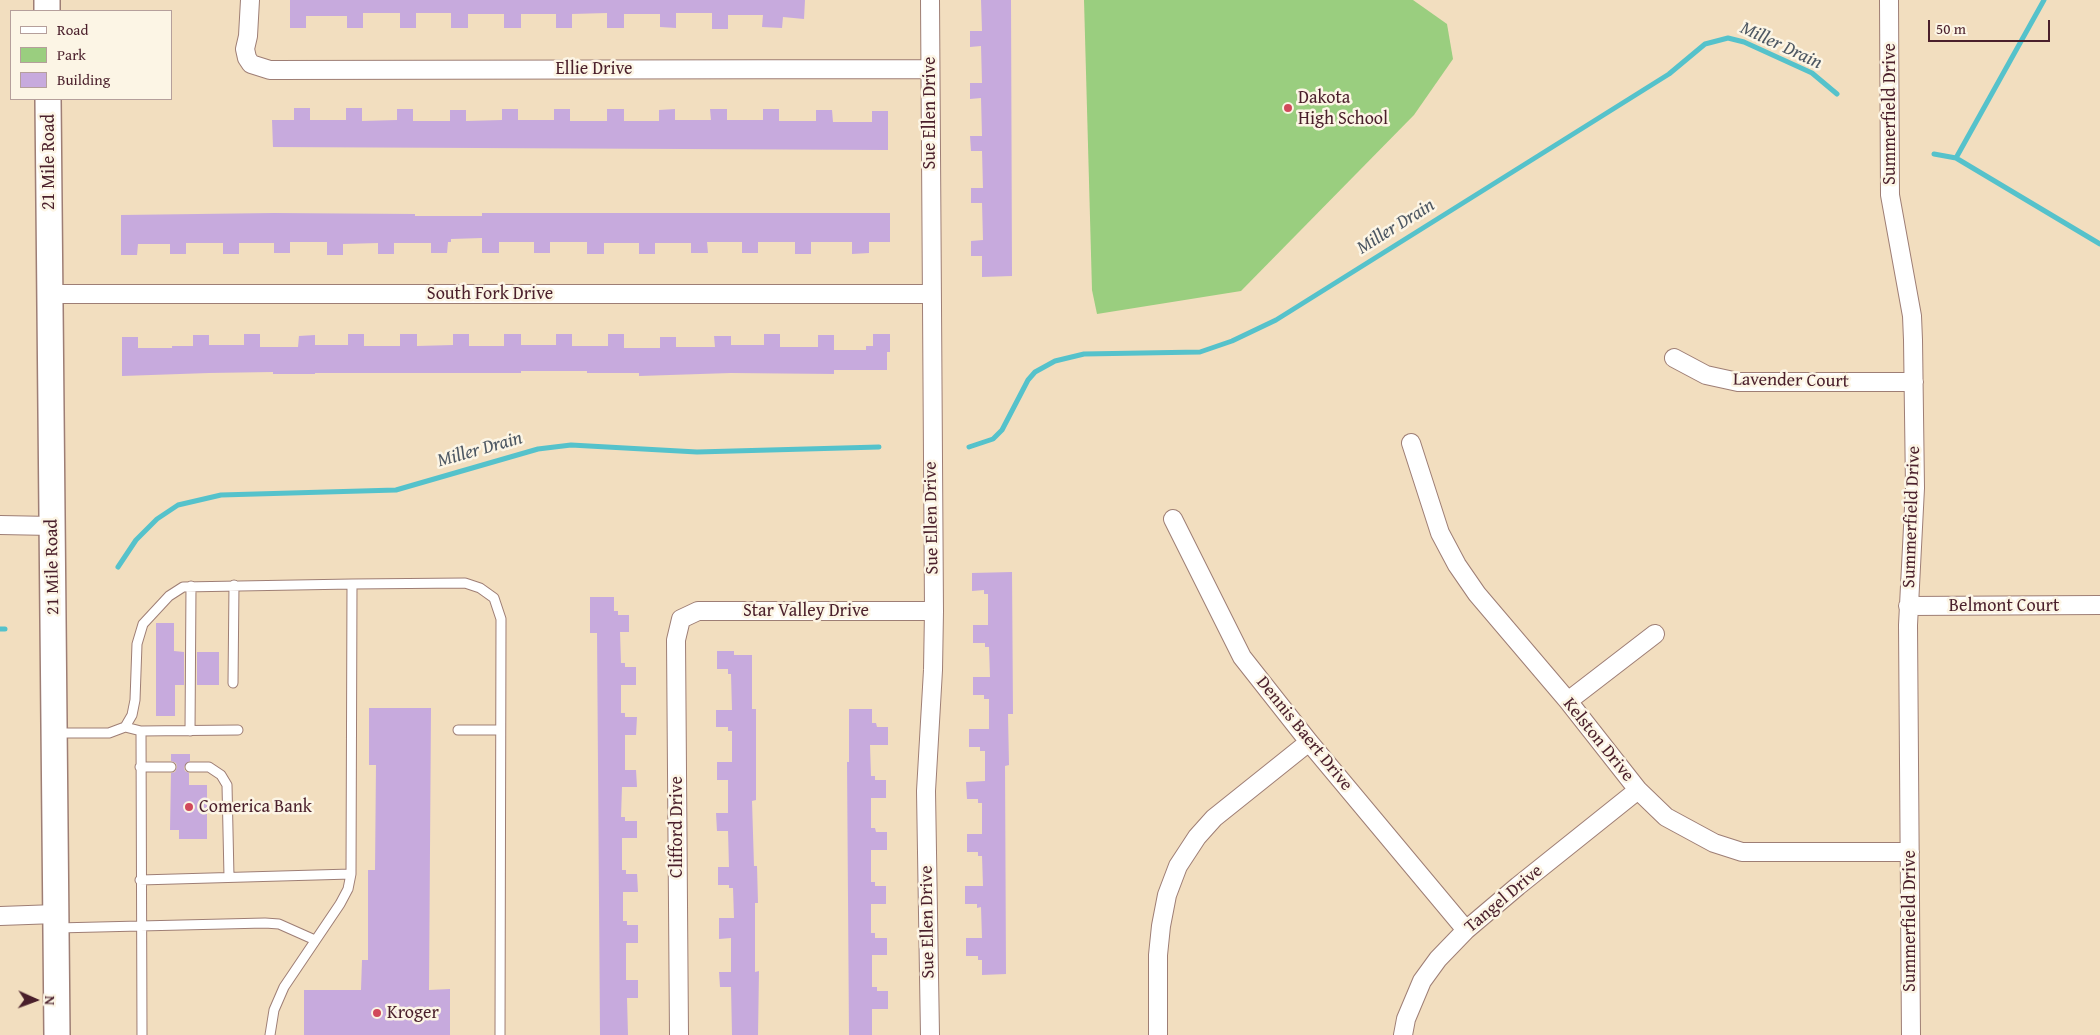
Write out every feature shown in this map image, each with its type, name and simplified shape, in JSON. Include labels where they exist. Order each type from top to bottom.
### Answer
[{"type":"street","name":"Ellie Drive","points":[[250,0],[248,36],[245,49],[247,58],[251,64],[270,70],[930,69]]},
{"type":"street","name":"Sue Ellen Drive","points":[[930,0],[934,611],[926,791],[930,1035]]},
{"type":"street","name":"Summerfield Drive","points":[[1889,0],[1890,195],[1912,316],[1914,382],[1915,488],[1908,606],[1911,1035]]},
{"type":"street","name":"21 Mile Road","points":[[48,100],[57,1035]]},
{"type":"street","name":"South Fork Drive","points":[[50,294],[931,294]]},
{"type":"street","name":"Lavender Court","points":[[1674,358],[1706,375],[1738,382],[1914,382]]},
{"type":"street","name":"Kelston Drive","points":[[1412,444],[1440,533],[1457,565],[1477,594],[1568,701],[1638,790],[1666,817],[1714,843],[1742,852],[1910,852]]},
{"type":"street","name":"Dennis Baert Drive","points":[[1173,519],[1242,657],[1309,742],[1466,930]]},
{"type":"street","points":[[0,525],[52,526]]},
{"type":"street","name":"Belmont Court","points":[[1908,606],[2100,605]]},
{"type":"street","name":"Star Valley Drive","points":[[681,619],[698,611],[934,611]]},
{"type":"street","name":"Clifford Drive","points":[[679,1035],[676,640],[681,619]]},
{"type":"street","points":[[1568,701],[1656,634]]},
{"type":"street","points":[[1158,1035],[1158,955],[1161,926],[1167,895],[1178,866],[1197,837],[1214,818],[1309,742]]},
{"type":"street","name":"Tangel Drive","points":[[1403,1035],[1406,1019],[1422,981],[1438,959],[1466,930],[1518,886],[1638,790]]},
{"type":"street","points":[[0,916],[56,921]]},
{"type":"lane","points":[[270,1035],[274,1010],[284,987],[348,889],[350,874],[352,584]]},
{"type":"lane","points":[[125,727],[132,715],[135,700],[137,644],[143,624],[169,596],[183,587],[465,584],[480,588],[494,598],[500,619],[500,1035]]},
{"type":"lane","points":[[233,683],[234,585]]},
{"type":"lane","points":[[190,731],[191,586]]},
{"type":"lane","points":[[55,733],[109,733],[125,727],[141,731],[238,730]]},
{"type":"lane","points":[[458,730],[500,730]]},
{"type":"lane","points":[[141,731],[142,1035]]},
{"type":"lane","points":[[140,767],[171,767]]},
{"type":"lane","points":[[190,767],[209,767],[221,775],[227,785],[229,877]]},
{"type":"lane","points":[[140,880],[350,874]]},
{"type":"lane","points":[[56,921],[141,926],[272,924],[291,929],[315,940]]},
{"type":"green space","points":[[1084,0],[1413,0],[1447,24],[1453,59],[1414,115],[1241,291],[1097,314],[1092,290]]},
{"type":"building","points":[[290,0],[805,0],[804,19],[783,17],[782,28],[762,27],[763,15],[728,15],[728,29],[712,29],[712,13],[676,13],[676,28],[660,27],[660,14],[624,14],[624,28],[607,28],[607,13],[572,14],[572,28],[556,28],[556,14],[521,14],[521,28],[504,28],[504,14],[468,14],[468,28],[451,28],[451,13],[416,13],[416,28],[400,28],[400,13],[363,13],[363,28],[347,28],[347,16],[306,16],[306,28],[290,28]]},
{"type":"building","points":[[981,0],[1011,0],[1012,276],[982,277],[982,256],[971,256],[971,241],[983,240],[982,203],[971,203],[971,188],[983,188],[982,151],[971,151],[970,136],[982,136],[981,98],[970,99],[970,83],[982,83],[981,46],[970,47],[970,31],[982,31]]},
{"type":"building","points":[[294,108],[310,108],[310,120],[346,120],[346,108],[362,108],[362,121],[397,120],[397,109],[413,109],[413,121],[450,121],[450,110],[466,110],[466,121],[502,120],[502,109],[518,109],[518,120],[554,120],[554,109],[570,109],[570,121],[607,121],[607,109],[624,109],[624,121],[659,121],[659,110],[675,109],[675,120],[711,120],[710,109],[727,109],[727,120],[763,120],[763,109],[779,109],[779,121],[816,121],[816,110],[832,110],[833,122],[872,122],[872,111],[888,111],[888,150],[273,147],[272,120],[294,120]]},
{"type":"building","points":[[274,213],[482,216],[482,213],[890,213],[890,242],[869,242],[869,253],[852,254],[852,242],[811,242],[811,254],[795,254],[795,242],[758,242],[758,253],[742,253],[742,242],[707,242],[708,253],[691,253],[691,243],[655,243],[655,254],[639,254],[639,243],[604,243],[604,254],[587,254],[587,242],[550,242],[550,253],[534,253],[534,242],[499,242],[499,253],[482,253],[482,238],[451,239],[451,242],[448,242],[447,253],[431,253],[431,243],[394,243],[394,254],[378,254],[378,243],[343,244],[343,255],[327,255],[327,242],[290,242],[290,253],[274,253],[274,243],[239,243],[239,254],[223,254],[223,243],[186,243],[186,254],[170,254],[170,244],[138,244],[137,255],[121,255],[121,215]]},
{"type":"building","points":[[244,334],[260,334],[260,347],[298,347],[299,336],[315,335],[315,345],[348,345],[348,334],[364,334],[364,346],[400,346],[400,334],[417,334],[417,346],[453,345],[453,334],[469,334],[469,346],[504,346],[504,334],[521,334],[521,345],[556,345],[556,334],[572,334],[572,346],[608,346],[608,334],[624,334],[624,348],[660,348],[660,337],[676,337],[676,347],[715,347],[714,336],[731,336],[731,345],[764,345],[764,334],[780,334],[780,347],[818,347],[818,335],[834,335],[834,350],[866,350],[866,346],[873,346],[873,334],[890,334],[890,352],[887,352],[887,370],[834,370],[834,374],[731,373],[639,376],[639,373],[521,371],[521,373],[315,374],[273,374],[273,372],[122,376],[122,337],[138,337],[138,348],[172,348],[172,346],[193,346],[193,335],[209,335],[209,345],[244,345]]},
{"type":"building","points":[[1012,572],[1013,714],[1008,714],[1009,765],[1005,766],[1006,974],[982,975],[982,960],[978,960],[978,956],[966,956],[966,938],[982,938],[981,907],[977,908],[977,904],[965,904],[965,886],[983,886],[982,856],[978,856],[978,852],[967,852],[967,834],[982,834],[982,803],[978,803],[978,799],[967,799],[966,782],[985,781],[985,751],[980,751],[980,747],[969,747],[969,729],[989,729],[989,699],[984,699],[984,695],[973,695],[973,677],[990,677],[989,647],[985,647],[985,643],[973,643],[973,625],[988,625],[988,594],[984,594],[984,590],[972,591],[972,573]]},
{"type":"building","points":[[590,597],[614,597],[614,611],[618,611],[618,615],[629,615],[629,632],[620,632],[621,663],[625,663],[625,667],[636,667],[636,685],[621,685],[621,713],[625,713],[625,717],[637,717],[636,735],[625,735],[625,770],[636,770],[637,787],[622,787],[621,817],[625,817],[625,821],[637,821],[637,838],[622,838],[622,870],[626,870],[626,874],[637,874],[638,892],[623,892],[623,921],[627,921],[627,925],[638,925],[638,943],[626,943],[626,980],[638,980],[638,998],[627,998],[628,1035],[600,1035],[597,633],[590,633]]},
{"type":"building","points":[[156,623],[174,623],[174,651],[184,652],[184,685],[175,685],[175,716],[156,716]]},
{"type":"building","points":[[717,651],[734,651],[734,655],[752,655],[752,709],[756,709],[756,800],[752,801],[754,866],[757,866],[758,903],[755,903],[755,972],[759,971],[758,1035],[732,1035],[731,987],[720,987],[719,972],[731,972],[731,938],[719,939],[719,918],[734,918],[733,888],[729,888],[729,885],[718,885],[718,867],[729,867],[728,831],[717,831],[716,813],[728,813],[728,780],[717,780],[717,762],[732,762],[732,731],[728,731],[728,727],[716,727],[716,710],[732,710],[731,674],[728,674],[728,669],[717,669]]},
{"type":"building","points":[[197,652],[219,652],[219,685],[197,685]]},
{"type":"building","points":[[369,708],[431,708],[429,990],[450,989],[450,1035],[304,1035],[304,990],[361,990],[362,960],[368,960],[368,870],[375,870],[376,765],[369,765]]},
{"type":"building","points":[[849,709],[872,709],[872,723],[876,723],[877,727],[888,727],[888,745],[870,745],[871,776],[875,776],[875,780],[886,780],[886,798],[871,798],[871,828],[875,828],[876,832],[887,832],[887,850],[871,850],[871,882],[875,882],[875,886],[886,886],[886,904],[871,904],[871,933],[875,933],[875,938],[887,938],[887,955],[872,955],[872,987],[877,987],[877,991],[888,991],[888,1009],[872,1009],[872,1035],[849,1035],[847,762],[849,762]]},
{"type":"building","name":"Comerica Bank","points":[[171,754],[190,754],[190,761],[184,767],[185,771],[189,773],[189,785],[207,785],[207,839],[179,839],[179,830],[170,830],[171,773],[175,772],[177,767],[176,763],[171,761]]},
{"type":"waterway","points":[[1956,158],[2044,0]]},
{"type":"waterway","name":"Miller Drain","points":[[969,447],[993,439],[1002,430],[1028,380],[1035,372],[1055,361],[1084,354],[1200,352],[1232,341],[1276,320],[1669,74],[1705,44],[1728,38],[1744,42],[1812,73],[1837,94]]},
{"type":"waterway","name":"Miller Drain","points":[[1934,154],[1956,158],[2100,244]]},
{"type":"waterway","name":"Miller Drain","points":[[118,567],[136,540],[157,519],[178,505],[221,495],[396,490],[538,449],[571,445],[697,452],[879,447]]},
{"type":"waterway","name":"Miller Drain","points":[[0,629],[5,629]]},
{"type":"place","name":"Dakota High School","points":[[1288,108]]},
{"type":"place","name":"Comerica Bank","points":[[189,807]]},
{"type":"place","name":"Kroger","points":[[377,1013]]}]
